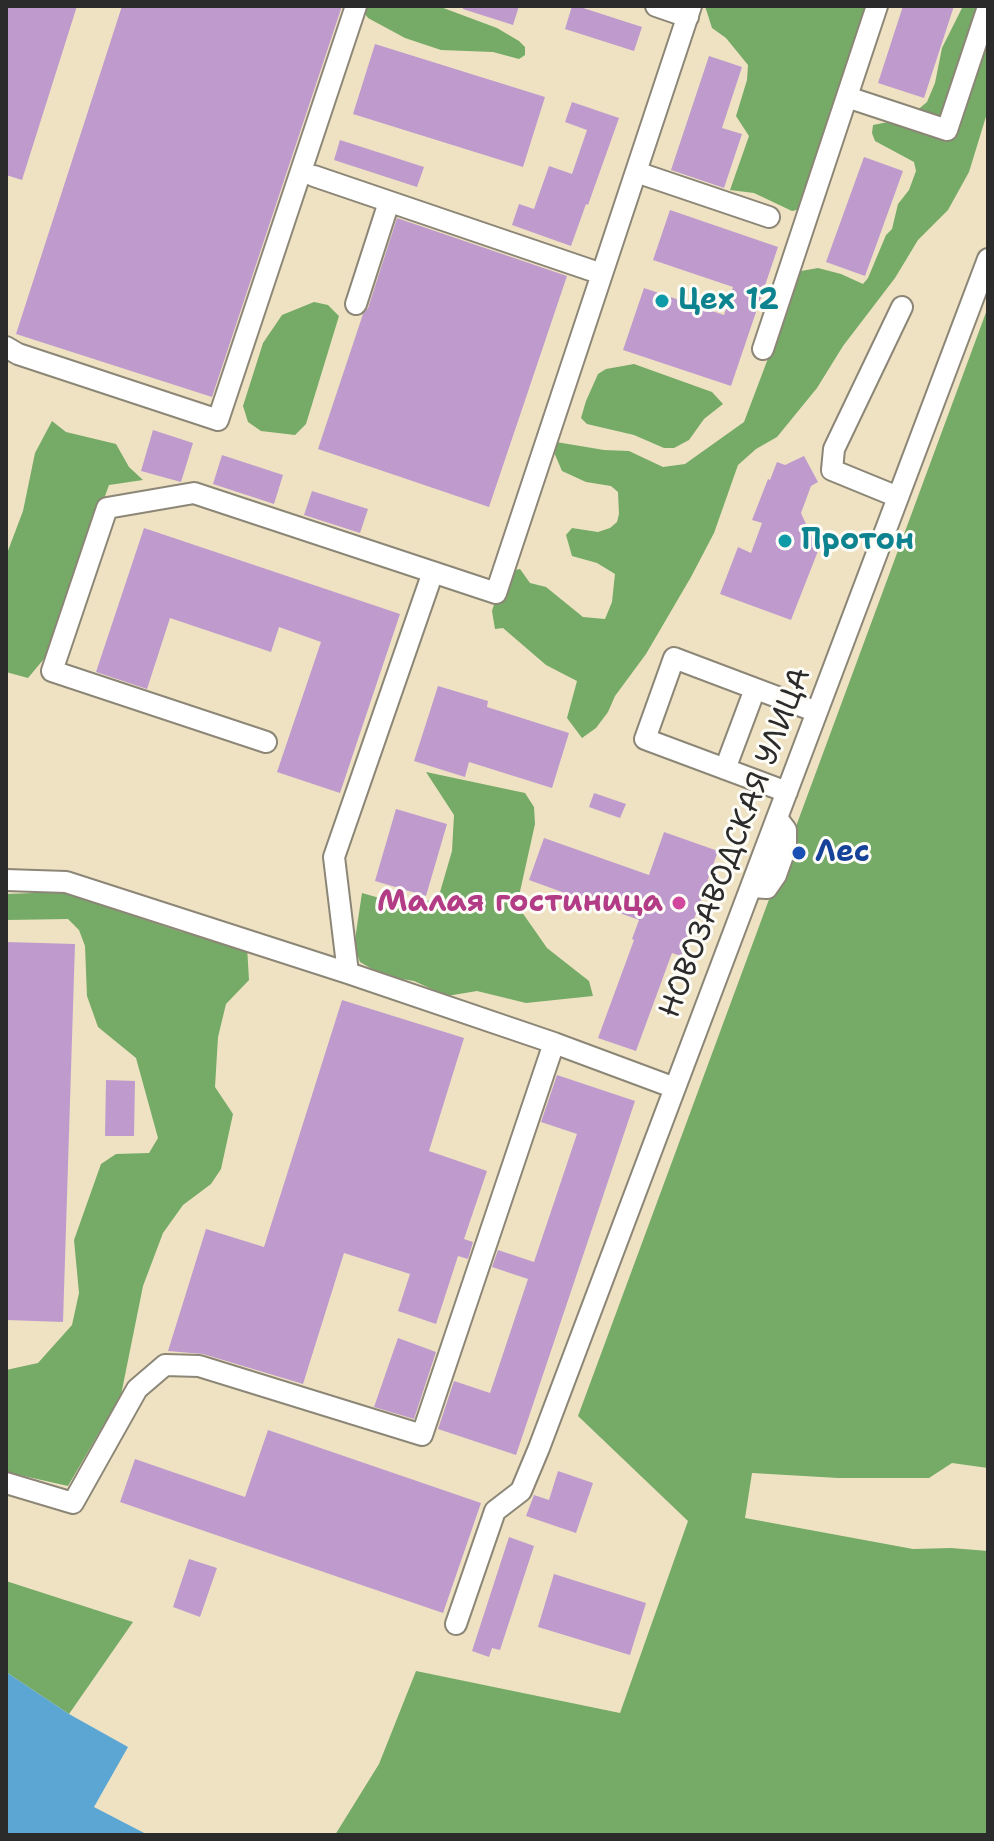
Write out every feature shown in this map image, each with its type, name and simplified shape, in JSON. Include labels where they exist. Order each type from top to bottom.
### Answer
[{"type":"street","points":[[6,347],[18,354],[218,420],[356,6]]},
{"type":"street","points":[[266,742],[52,671],[107,508],[194,493],[496,593],[690,11],[656,6]]},
{"type":"street","points":[[763,349],[877,6]]},
{"type":"street","points":[[847,97],[947,130],[988,7]]},
{"type":"street","points":[[636,172],[769,217]]},
{"type":"street","points":[[314,176],[602,274]]},
{"type":"street","points":[[356,304],[389,202]]},
{"type":"street","name":"НОВОЗАВОДСКАЯ УЛИЦА","points":[[456,1624],[495,1511],[521,1491],[539,1448],[988,259]]},
{"type":"street","points":[[898,497],[832,470],[834,449],[902,307]]},
{"type":"street","points":[[348,973],[334,857],[433,572]]},
{"type":"street","points":[[787,792],[645,739],[674,658],[817,712]]},
{"type":"street","points":[[725,769],[755,689]]},
{"type":"street","points":[[6,880],[66,882],[348,973],[675,1088]]},
{"type":"street","points":[[6,1483],[73,1503],[137,1389],[165,1365],[199,1366],[422,1435],[554,1043]]},
{"type":"green space","points":[[364,6],[438,6],[497,28],[519,41],[525,47],[525,55],[519,59],[493,52],[441,50],[405,38],[368,18],[363,11]]},
{"type":"green space","points":[[705,6],[868,6],[807,182],[801,209],[792,211],[754,193],[730,190],[749,136],[736,116],[747,80],[748,65],[726,38],[712,28]]},
{"type":"green space","points":[[963,6],[988,6],[988,110],[969,172],[948,210],[918,240],[895,278],[843,346],[817,388],[777,437],[756,449],[738,465],[714,533],[691,577],[646,654],[615,696],[608,712],[596,728],[582,738],[567,718],[577,681],[546,665],[503,628],[495,629],[492,611],[500,585],[511,571],[520,569],[530,583],[546,587],[583,617],[605,619],[612,602],[615,574],[597,563],[572,556],[566,535],[572,528],[598,532],[610,528],[617,522],[619,514],[618,492],[611,486],[586,482],[562,471],[553,450],[556,442],[629,451],[663,467],[685,464],[744,422],[801,271],[818,268],[863,284],[868,278],[886,235],[892,229],[898,204],[909,190],[916,171],[914,162],[875,141],[873,125],[908,118],[927,102],[935,83],[942,48]]},
{"type":"green space","points":[[314,302],[328,305],[339,316],[306,424],[295,435],[261,431],[248,422],[243,406],[263,343],[282,315]]},
{"type":"green space","points":[[988,307],[988,1468],[952,1463],[929,1478],[838,1478],[752,1473],[745,1518],[913,1549],[988,1551],[988,1835],[335,1835],[379,1764],[416,1671],[620,1713],[688,1521],[578,1416]]},
{"type":"green space","points":[[634,364],[712,392],[723,404],[704,419],[689,440],[674,448],[664,448],[634,435],[587,424],[581,418],[598,374],[606,369]]},
{"type":"green space","points":[[52,421],[66,432],[116,444],[129,467],[143,480],[109,485],[48,654],[28,678],[6,672],[6,556],[23,511],[35,453]]},
{"type":"green space","points":[[426,772],[525,793],[534,807],[535,824],[517,905],[547,948],[589,981],[593,996],[526,1003],[477,991],[447,996],[414,981],[384,976],[360,962],[354,946],[362,893],[404,905],[438,899],[452,851],[454,815]]},
{"type":"green space","points":[[61,892],[182,932],[232,940],[247,946],[249,980],[226,1004],[218,1037],[215,1087],[233,1114],[221,1169],[211,1184],[183,1205],[163,1233],[143,1286],[121,1395],[68,1486],[6,1472],[6,1370],[38,1363],[72,1325],[79,1293],[74,1240],[101,1164],[116,1154],[149,1153],[158,1138],[136,1058],[98,1027],[87,996],[85,946],[79,930],[68,919],[6,920],[6,894]]},
{"type":"green space","points":[[6,1581],[133,1622],[69,1714],[6,1672]]},
{"type":"water","points":[[6,1672],[69,1714],[128,1747],[94,1807],[148,1835],[6,1835]]},
{"type":"building","points":[[6,6],[77,6],[22,180],[6,175]]},
{"type":"building","points":[[122,6],[342,6],[212,397],[16,334]]},
{"type":"building","points":[[463,6],[519,6],[513,25],[463,9]]},
{"type":"building","points":[[572,6],[642,27],[634,51],[565,29]]},
{"type":"building","points":[[903,6],[954,6],[924,98],[878,83]]},
{"type":"building","points":[[375,44],[545,97],[523,167],[353,114]]},
{"type":"building","points":[[709,56],[742,67],[722,128],[742,134],[724,188],[671,170]]},
{"type":"building","points":[[572,102],[619,118],[571,246],[512,225],[519,204],[534,209],[549,166],[572,174],[587,130],[565,122]]},
{"type":"building","points":[[340,140],[424,167],[417,187],[334,160]]},
{"type":"building","points":[[864,157],[903,171],[865,276],[826,262]]},
{"type":"building","name":"Цех 12","points":[[670,210],[778,247],[731,386],[623,350],[644,288],[724,315],[733,287],[653,260]]},
{"type":"building","points":[[397,218],[567,276],[489,507],[318,449]]},
{"type":"building","points":[[153,430],[193,443],[181,482],[141,471]]},
{"type":"building","points":[[222,455],[283,475],[274,504],[213,484]]},
{"type":"building","name":"Протон","points":[[804,456],[818,482],[811,486],[801,513],[818,551],[791,620],[720,594],[738,547],[751,553],[762,523],[752,520],[777,462],[785,465]]},
{"type":"building","points":[[312,491],[368,509],[360,533],[304,515]]},
{"type":"building","points":[[144,528],[400,614],[340,793],[277,772],[321,642],[279,627],[271,652],[170,618],[147,689],[96,672]]},
{"type":"building","points":[[438,686],[488,701],[487,707],[569,733],[552,788],[469,762],[465,777],[414,761]]},
{"type":"building","points":[[594,793],[626,804],[620,818],[589,807]]},
{"type":"building","points":[[396,809],[447,824],[426,896],[375,881]]},
{"type":"building","points":[[664,832],[718,851],[681,956],[672,953],[636,1051],[598,1038],[639,920],[529,880],[544,838],[649,875]]},
{"type":"building","points":[[6,942],[75,944],[63,1322],[6,1320]]},
{"type":"building","points":[[342,1000],[464,1038],[429,1151],[487,1171],[464,1239],[473,1242],[468,1259],[458,1256],[436,1324],[398,1311],[410,1274],[344,1253],[303,1384],[203,1354],[168,1351],[206,1229],[264,1247]]},
{"type":"building","points":[[557,1075],[635,1101],[516,1455],[438,1429],[454,1381],[490,1393],[528,1279],[492,1267],[498,1250],[534,1262],[577,1134],[541,1122]]},
{"type":"building","points":[[106,1080],[135,1081],[134,1136],[105,1136]]},
{"type":"building","points":[[398,1338],[436,1352],[414,1419],[374,1407]]},
{"type":"building","points":[[268,1430],[481,1503],[443,1613],[120,1502],[135,1459],[245,1497]]},
{"type":"building","points":[[558,1471],[593,1483],[576,1533],[526,1516],[534,1495],[549,1500]]},
{"type":"building","points":[[509,1537],[534,1546],[500,1650],[492,1648],[489,1657],[472,1651]]},
{"type":"building","points":[[189,1559],[217,1568],[200,1617],[173,1607]]},
{"type":"building","points":[[554,1574],[646,1603],[630,1655],[538,1627]]},
{"type":"place","name":"Цех 12","points":[[662,301]]},
{"type":"place","name":"Протон","points":[[785,541]]},
{"type":"place","name":"Лес","points":[[799,853]]},
{"type":"place","name":"Малая гостиница","points":[[679,903]]}]
